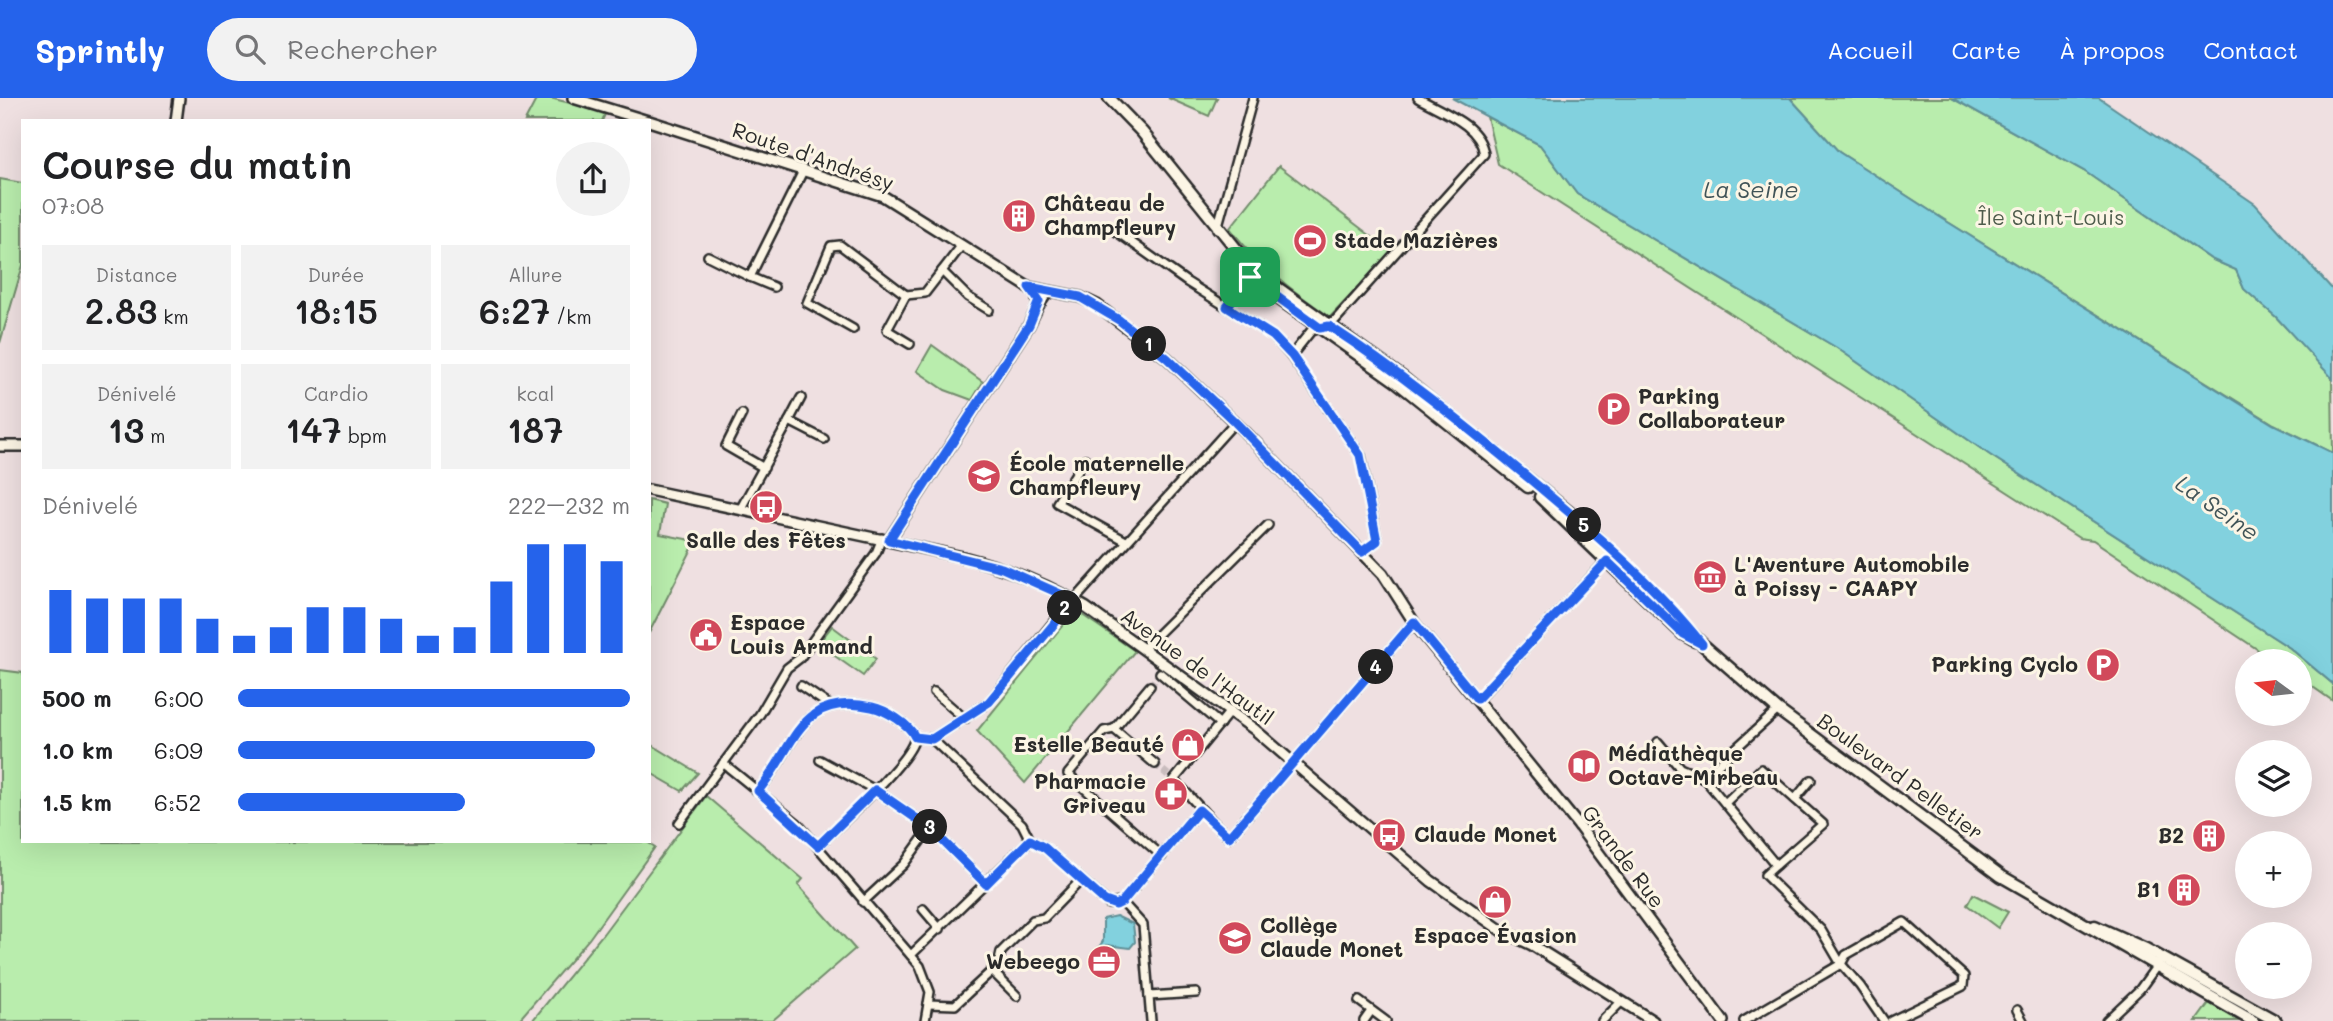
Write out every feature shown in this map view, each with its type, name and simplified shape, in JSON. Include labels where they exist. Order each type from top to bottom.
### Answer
[{"type":"main road","name":"Boulevard Pelletier","points":[[1102,98],[1139,135],[1250,277],[1463,424],[1777,710],[2001,876],[2253,1021]]},
{"type":"main road","name":"Boulevard Pelletier","points":[[1109,98],[1142,132],[1217,229],[1254,271],[1325,327]]},
{"type":"main road","name":"Boulevard Pelletier","points":[[2088,924],[2160,956],[2276,1021]]},
{"type":"main road","points":[[2199,991],[2214,985]]},
{"type":"street","points":[[176,119],[179,98]]},
{"type":"street","name":"Route d'Andrésy","points":[[573,98],[642,119]]},
{"type":"street","points":[[1217,229],[1253,98]]},
{"type":"street","points":[[1292,356],[1311,331],[1325,327],[1484,154],[1483,141],[1471,128],[1418,98]]},
{"type":"street","name":"Route d'Andrésy","points":[[651,122],[883,196],[1029,287]]},
{"type":"street","points":[[750,277],[803,171]]},
{"type":"street","points":[[1110,227],[1273,336],[1292,356],[1360,456],[1377,541],[1362,552]]},
{"type":"street","points":[[853,329],[807,303],[831,246],[840,245],[906,295],[925,293],[962,245]]},
{"type":"street","points":[[708,256],[774,286]]},
{"type":"street","points":[[942,271],[968,297],[989,310]]},
{"type":"street","points":[[1227,307],[1250,277]]},
{"type":"street","points":[[1029,287],[1038,298],[1037,309]]},
{"type":"street","name":"Grande Rue","points":[[1029,287],[1084,299],[1119,320],[1167,358],[1235,422],[1383,574],[1414,622],[1578,825],[1723,1021]]},
{"type":"street","points":[[679,823],[760,714],[787,668],[800,657],[886,539],[1037,309],[1052,292]]},
{"type":"street","points":[[906,295],[887,330],[910,344]]},
{"type":"street","points":[[741,508],[801,398]]},
{"type":"street","points":[[741,414],[726,446],[764,468]]},
{"type":"street","points":[[789,421],[824,439]]},
{"type":"street","points":[[932,739],[989,702],[1074,600],[1235,422]]},
{"type":"street","points":[[0,446],[21,446]]},
{"type":"street","points":[[1086,459],[1057,503],[1126,541]]},
{"type":"street","name":"Avenue de l'Hautil","points":[[651,490],[886,539],[1002,568],[1074,600],[1231,710],[1431,881],[1502,931],[1532,945],[1653,1021]]},
{"type":"street","points":[[1144,648],[1268,525]]},
{"type":"street","points":[[1477,699],[1609,556]]},
{"type":"street","points":[[1231,710],[1171,777],[1198,803],[1199,810],[1229,837],[1414,622]]},
{"type":"street","name":"Avenue de l'Hautil","points":[[1168,665],[1159,675],[1220,724]]},
{"type":"street","points":[[802,686],[829,705]]},
{"type":"street","points":[[1150,686],[1114,729],[1104,731],[1068,774],[1162,856]]},
{"type":"street","points":[[934,692],[965,719]]},
{"type":"street","points":[[758,791],[798,731],[829,705],[849,702],[878,709],[912,730],[915,737],[913,747],[875,790],[818,846]]},
{"type":"street","points":[[1658,742],[1681,768],[1703,778],[1777,710]]},
{"type":"street","points":[[1114,729],[1155,764]]},
{"type":"street","points":[[915,737],[932,739],[1022,824],[1030,840],[1045,848],[1109,904],[1122,902],[1199,810]]},
{"type":"street","points":[[820,760],[875,790],[930,828],[986,884]]},
{"type":"street","points":[[723,763],[818,846],[863,902],[911,955],[926,976],[928,1004],[925,1021]]},
{"type":"street","points":[[1725,803],[1762,769],[1823,824],[1765,875],[1821,930],[1841,964],[1884,1021]]},
{"type":"street","points":[[1795,799],[1811,780]]},
{"type":"street","points":[[1709,783],[1776,864]]},
{"type":"street","points":[[863,902],[904,864],[930,828]]},
{"type":"street","points":[[911,955],[1030,840]]},
{"type":"street","points":[[928,1004],[955,1005],[998,965],[1001,952],[1033,920],[1044,918],[1081,880]]},
{"type":"street","points":[[1122,902],[1143,925],[1151,1021]]},
{"type":"street","points":[[923,909],[940,929]]},
{"type":"street","points":[[1744,1021],[1841,964],[1846,955],[1904,922],[1964,976],[1964,986],[1891,1021]]},
{"type":"street","points":[[2106,1021],[2157,968],[2160,956]]},
{"type":"street","points":[[992,971],[1017,996]]},
{"type":"street","points":[[1149,996],[1196,993]]},
{"type":"street","points":[[1359,1001],[1386,1021]]},
{"type":"street","points":[[1602,1021],[1622,1001]]},
{"type":"street","points":[[2017,1010],[2023,1021]]},
{"type":"street","points":[[1364,1021],[1371,1011]]},
{"type":"green space","points":[[537,98],[550,98],[606,112],[603,119],[526,119]]},
{"type":"green space","points":[[1168,98],[1217,98],[1209,116]]},
{"type":"green space","name":"Île Saint-Louis","points":[[1790,98],[1952,98],[2084,171],[2211,259],[2236,270],[2244,289],[2276,317],[2332,377],[2333,453],[2274,424],[1839,152]]},
{"type":"green space","points":[[1487,117],[1540,145],[1577,194],[1837,348],[1990,455],[2291,649],[2257,649],[2093,540],[2079,538],[1498,164]]},
{"type":"green space","name":"Stade Mazières","points":[[1279,166],[1392,252],[1330,317],[1276,277],[1230,228]]},
{"type":"green space","points":[[0,179],[21,183],[21,272],[0,343]]},
{"type":"green space","points":[[932,345],[983,382],[972,400],[945,390],[917,371]]},
{"type":"green space","points":[[651,500],[665,504],[660,534],[696,541],[651,629]]},
{"type":"green space","points":[[1075,610],[1135,651],[1025,783],[977,731]]},
{"type":"green space","points":[[832,626],[876,659],[863,676],[818,644]]},
{"type":"green space","points":[[2312,666],[2333,684],[2333,701],[2312,686]]},
{"type":"green space","points":[[0,670],[21,673],[21,843],[649,843],[655,847],[589,939],[518,1021],[0,1021]]},
{"type":"green space","points":[[651,744],[698,773],[682,791],[651,773]]},
{"type":"green space","points":[[706,796],[803,879],[798,885],[855,949],[772,1021],[532,1021],[603,934]]},
{"type":"green space","points":[[1973,894],[2008,912],[1998,928],[1967,905]]},
{"type":"green space","points":[[2209,1003],[2239,1021],[2196,1021]]},
{"type":"water","name":"La Seine","points":[[1452,98],[1790,98],[1839,152],[2273,424],[2333,453],[2333,684],[2312,666],[2312,649],[2291,649],[1990,455],[1837,348],[1577,194],[1540,145]]},
{"type":"water","points":[[1952,98],[2099,98],[2255,204],[2333,290],[2333,379],[2276,317],[2244,289],[2236,270],[2211,259],[2084,171]]},
{"type":"water","points":[[1116,916],[1133,924],[1135,942],[1130,948],[1107,945],[1096,957],[1093,956],[1103,941],[1103,919]]},
{"type":"tunnel","points":[[1150,686],[1157,677]]},
{"type":"tunnel","points":[[1155,764],[1168,775]]},
{"type":"place","name":"Château de Champfleury","points":[[1019,216]]},
{"type":"place","name":"Stade Mazières","points":[[1310,241]]},
{"type":"place","name":"Parking Collaborateur","points":[[1614,409]]},
{"type":"place","name":"École maternelle Champfleury","points":[[984,476]]},
{"type":"place","name":"Salle des Fêtes","points":[[766,507]]},
{"type":"place","name":"L'Aventure Automobile à Poissy - CAAPY","points":[[1710,577]]},
{"type":"place","name":"Espace Louis Armand","points":[[706,635]]},
{"type":"place","name":"Parking Cyclo","points":[[2103,665]]},
{"type":"place","name":"Estelle Beauté","points":[[1188,745]]},
{"type":"place","name":"Médiathèque Octave-Mirbeau","points":[[1584,766]]},
{"type":"place","name":"Pharmacie Griveau","points":[[1171,794]]},
{"type":"place","name":"Claude Monet","points":[[1389,835]]},
{"type":"place","name":"B2","points":[[2209,836]]},
{"type":"place","name":"B1","points":[[2184,890]]},
{"type":"place","name":"Espace Évasion","points":[[1495,902]]},
{"type":"place","name":"Collège Claude Monet","points":[[1235,938]]},
{"type":"place","name":"Webeego","points":[[1104,962]]},
{"type":"route","points":[[1250,277],[1286,306],[1320,328],[1329,326],[1353,342],[1463,424],[1580,521],[1670,608],[1702,644],[1683,634],[1607,561],[1477,699],[1414,622],[1229,837],[1199,810],[1122,902],[1116,905],[1105,901],[1045,848],[1030,840],[986,884],[930,828],[875,790],[818,846],[758,791],[773,773],[798,731],[811,717],[829,705],[849,702],[878,709],[912,730],[915,737],[932,739],[989,702],[1074,600],[1002,568],[889,540],[1029,325],[1039,301],[1029,287],[1080,297],[1119,320],[1167,358],[1235,422],[1362,552],[1377,541],[1360,455],[1292,356],[1273,336],[1227,307],[1250,277]]}]
